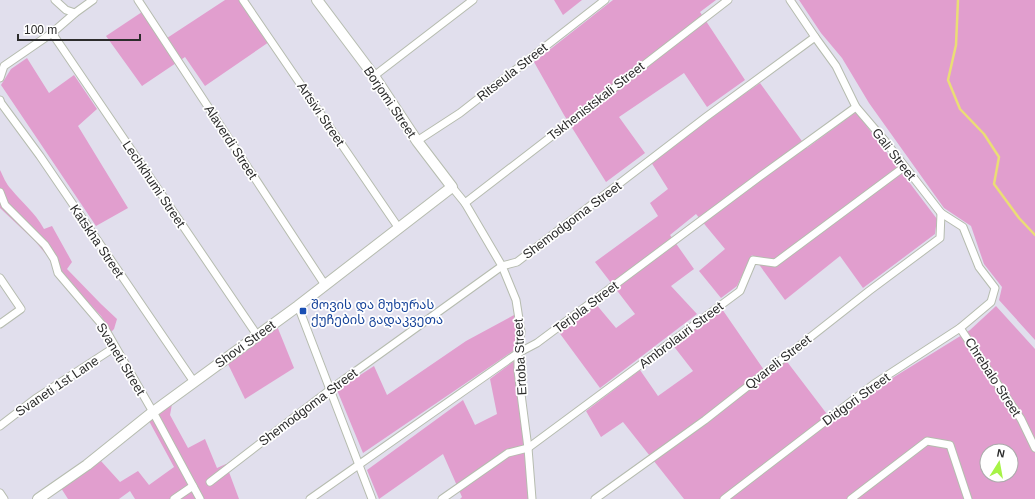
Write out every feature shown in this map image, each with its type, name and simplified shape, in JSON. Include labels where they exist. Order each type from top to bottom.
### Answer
[{"type":"street","points":[[55,0],[66,10],[75,13]]},
{"type":"street","points":[[0,78],[2,63],[52,33],[93,0]]},
{"type":"street","name":"Alaverdi Street","points":[[138,0],[325,285]]},
{"type":"street","name":"Artsivi Street","points":[[243,0],[398,227]]},
{"type":"street","points":[[374,76],[473,0]]},
{"type":"street","name":"Ritseula Street","points":[[417,141],[460,113],[605,0]]},
{"type":"street","name":"Tskhenistskali Street","points":[[465,203],[728,0]]},
{"type":"street","name":"Gali Street","points":[[790,0],[814,37],[836,66],[856,107],[941,213],[963,227],[979,267],[995,288],[990,302]]},
{"type":"street","name":"Borjomi Street","points":[[321,2],[374,76],[417,141],[465,203]]},
{"type":"street","name":"Lechkhumi Street","points":[[52,33],[257,335]]},
{"type":"street","name":"Shemodgoma Street","points":[[210,482],[331,390],[502,266],[517,262],[706,117],[814,37]]},
{"type":"street","name":"Katskha Street","points":[[0,100],[40,156],[194,382]]},
{"type":"street","name":"Terjola Street","points":[[310,499],[518,353],[537,343],[762,175],[856,107]]},
{"type":"street","name":"Ambrolauri Street","points":[[442,499],[508,453],[528,448],[740,291],[753,260],[776,263],[904,167]]},
{"type":"street","name":"Shovi Street","points":[[38,499],[87,465],[153,412],[298,306],[398,227],[452,187]]},
{"type":"street","name":"Svaneti Street","points":[[0,192],[5,205],[45,245],[54,260],[58,273],[104,327],[153,412],[200,499]]},
{"type":"street","name":"Ertoba Street","points":[[465,203],[502,266],[516,300],[521,332],[518,353],[518,371],[528,448],[532,499]]},
{"type":"street","name":"Qvareli Street","points":[[595,499],[704,420],[862,296],[940,238],[941,213]]},
{"type":"street","points":[[0,278],[21,309],[0,324]]},
{"type":"street","name":"Didgori Street","points":[[724,499],[874,384],[960,328],[990,302]]},
{"type":"street","points":[[298,306],[372,499]]},
{"type":"street","name":"Chrebalo Street","points":[[960,328],[1020,419],[1035,448]]},
{"type":"street","name":"Svaneti 1st Lane","points":[[0,426],[36,399],[115,347]]},
{"type":"street","points":[[851,499],[927,441],[950,445],[968,499]]},
{"type":"street","points":[[174,499],[193,486]]},
{"type":"street","points":[[0,493],[4,499]]},
{"type":"shaded area","points":[[225,0],[240,0],[269,42],[205,86],[185,57],[142,86],[106,36],[142,12],[161,42]]},
{"type":"shaded area","points":[[554,0],[582,0],[563,15]]},
{"type":"shaded area","points":[[613,0],[716,0],[700,12],[745,80],[707,107],[684,73],[619,117],[645,153],[606,182],[564,115],[534,62]]},
{"type":"shaded area","points":[[799,0],[1035,0],[1035,340],[999,300],[1002,287],[984,264],[971,226],[944,208],[869,103],[842,58],[821,33]]},
{"type":"shaded area","points":[[27,58],[49,93],[74,75],[97,109],[78,126],[128,208],[96,226],[1,85],[11,69]]},
{"type":"shaded area","points":[[760,83],[807,148],[856,112],[937,219],[935,234],[863,288],[840,256],[785,300],[752,255],[737,286],[721,298],[699,271],[725,249],[696,214],[670,235],[694,269],[671,286],[697,314],[600,388],[558,331],[595,303],[616,328],[635,314],[595,262],[658,216],[650,203],[668,189],[651,162]]},
{"type":"shaded area","points":[[0,170],[9,187],[32,212],[44,229],[52,226],[72,262],[67,269],[117,319],[114,329],[111,332],[101,316],[63,275],[35,241],[0,208]]},
{"type":"shaded area","points":[[996,306],[1035,349],[1035,499],[684,499],[623,422],[601,437],[586,411],[640,370],[658,396],[693,371],[672,344],[722,309],[766,373],[785,359],[833,422],[878,387],[970,330]]},
{"type":"shaded area","points":[[514,315],[519,347],[363,453],[337,390],[374,366],[387,395],[466,341]]},
{"type":"shaded area","points":[[277,326],[294,368],[245,399],[228,364]]},
{"type":"shaded area","points":[[518,358],[532,499],[460,499],[462,497],[443,454],[379,499],[367,470],[463,400],[475,425],[497,414],[490,379]]},
{"type":"shaded area","points":[[172,404],[170,415],[188,448],[205,439],[217,468],[226,464],[239,499],[135,499],[130,491],[119,499],[68,499],[61,488],[101,461],[120,482],[138,471],[149,485],[174,467],[149,421],[167,405]]},
{"type":"waterway","points":[[958,0],[956,45],[948,80],[960,109],[984,134],[999,157],[994,184],[1019,218],[1035,235]]},
{"type":"place","name":"შოვის და მუხურას ქუჩების გადაკვეთა","points":[[303,311]]}]
